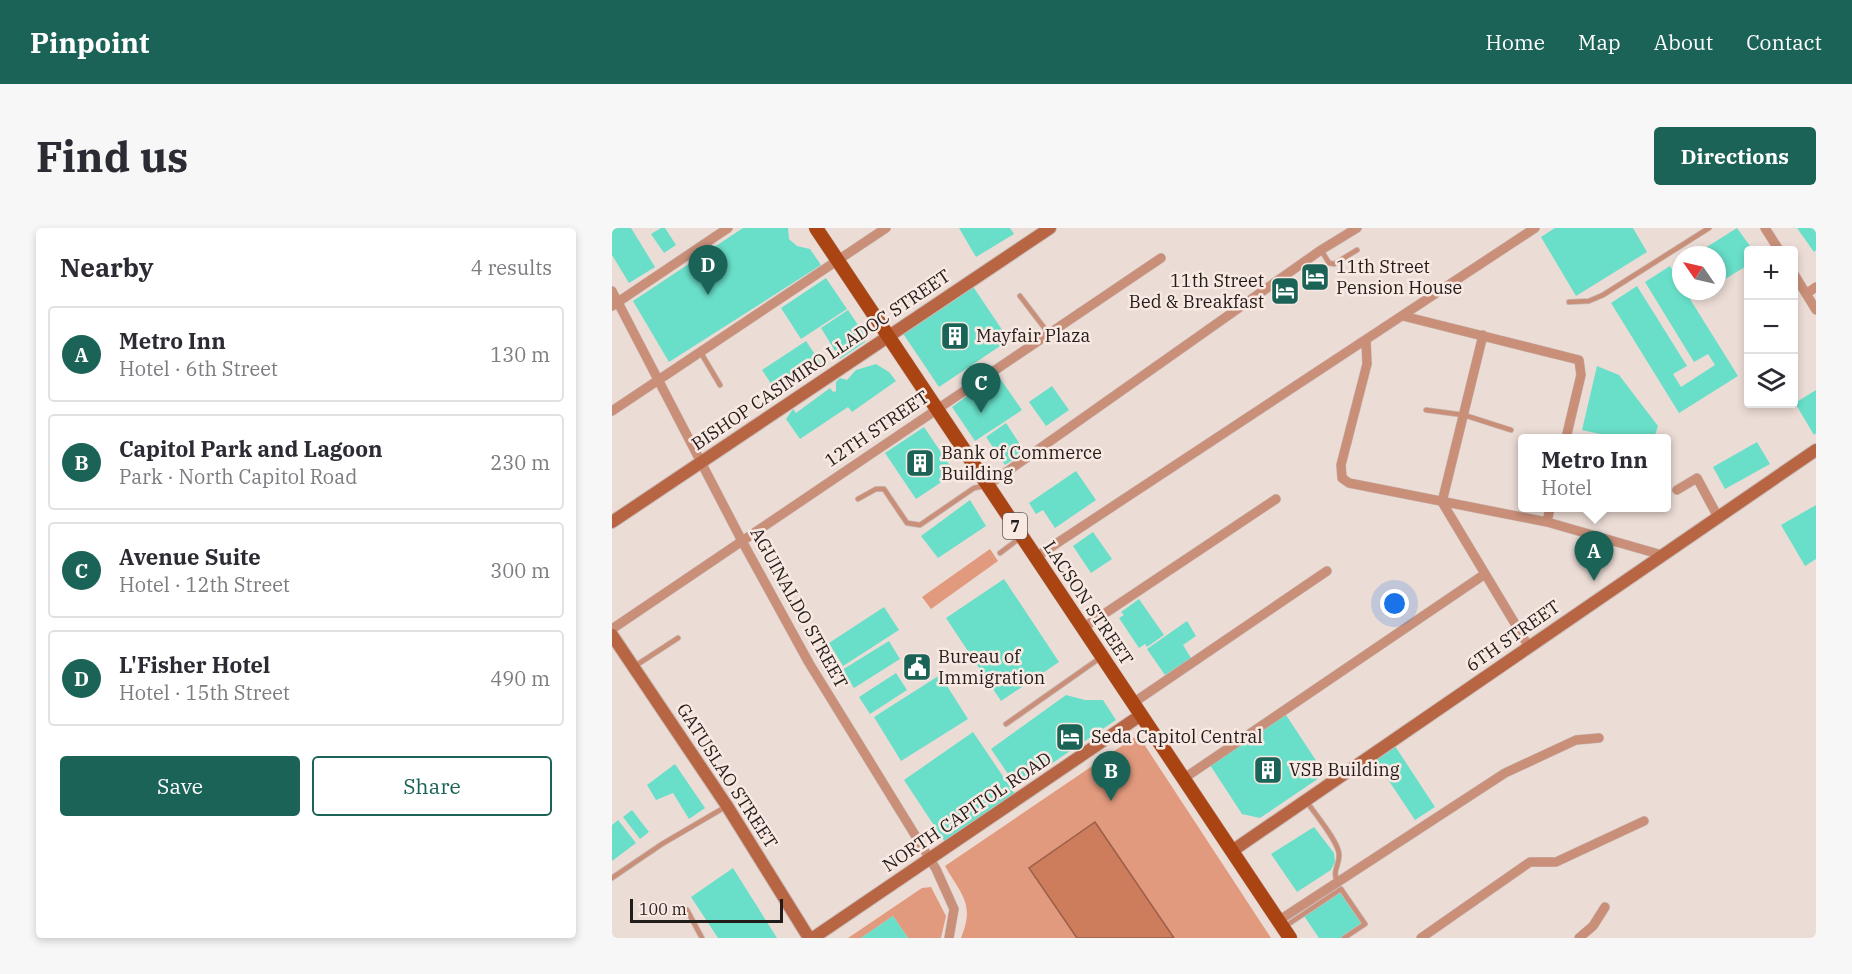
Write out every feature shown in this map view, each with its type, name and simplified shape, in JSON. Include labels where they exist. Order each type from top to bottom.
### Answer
[{"type":"main road","name":"LACSON STREET","points":[[816,228],[1284,929]]},
{"type":"street","points":[[616,304],[728,228]]},
{"type":"street","points":[[612,411],[886,228]]},
{"type":"street","name":"BISHOP CASIMIRO LLADOC STREET","points":[[612,522],[1050,228]]},
{"type":"street","points":[[988,485],[1321,250],[1357,228]]},
{"type":"street","points":[[1036,557],[1535,228]]},
{"type":"street","points":[[1765,228],[1776,246]]},
{"type":"street","name":"12TH STREET","points":[[612,629],[1161,258]]},
{"type":"street","points":[[1798,281],[1816,310]]},
{"type":"street","points":[[1806,294],[1816,287]]},
{"type":"street","name":"AGUINALDO STREET","points":[[612,291],[616,304],[809,663],[930,858],[953,902],[955,915],[949,938]]},
{"type":"street","points":[[1403,316],[1483,334],[1579,360],[1581,375],[1567,434]]},
{"type":"street","points":[[1483,334],[1442,502],[1529,646]]},
{"type":"street","points":[[1366,340],[1367,364],[1341,465],[1342,478],[1348,483],[1547,522],[1662,555]]},
{"type":"street","name":"6TH STREET","points":[[1232,851],[1816,450]]},
{"type":"street","points":[[1677,490],[1698,479],[1718,517]]},
{"type":"street","points":[[1083,628],[1276,499]]},
{"type":"street","points":[[1547,522],[1550,512]]},
{"type":"street","points":[[1137,709],[1327,571]]},
{"type":"street","points":[[1183,779],[1485,574]]},
{"type":"street","name":"GATUSLAO STREET","points":[[612,635],[727,806],[811,938]]},
{"type":"street","name":"NORTH CAPITOL ROAD","points":[[811,938],[930,858],[1137,709]]},
{"type":"street","points":[[1284,929],[1338,884],[1451,807],[1533,758],[1576,740],[1599,738]]},
{"type":"street","points":[[1421,938],[1530,862],[1556,862],[1644,821]]},
{"type":"street","points":[[1579,938],[1593,926],[1605,907]]},
{"type":"lane","points":[[1569,302],[1589,301],[1603,295],[1709,228]]},
{"type":"lane","points":[[1321,250],[1329,263],[1334,264],[1357,250]]},
{"type":"lane","points":[[1020,296],[1049,334]]},
{"type":"lane","points":[[701,353],[720,385]]},
{"type":"lane","points":[[1426,410],[1464,415],[1511,430]]},
{"type":"lane","points":[[858,499],[876,489],[884,489],[907,523],[920,525],[974,488],[988,485]]},
{"type":"lane","points":[[1000,553],[1022,537]]},
{"type":"lane","points":[[633,668],[678,638]]},
{"type":"lane","points":[[1006,724],[1102,657]]},
{"type":"lane","points":[[1306,801],[1336,846],[1339,855],[1334,875],[1338,884]]},
{"type":"lane","points":[[612,878],[662,844],[727,806]]},
{"type":"lane","points":[[1284,929],[1341,890],[1365,924],[1344,938]]},
{"type":"lane","points":[[687,910],[702,938]]},
{"type":"shaded area","points":[[990,549],[998,561],[931,609],[922,597]]},
{"type":"shaded area","points":[[1138,735],[1271,938],[961,938],[967,908],[965,900],[945,866]]},
{"type":"shaded area","points":[[1095,822],[1174,938],[1077,938],[1029,868]]},
{"type":"shaded area","points":[[931,887],[946,916],[941,938],[908,938],[893,916],[861,938],[848,938],[922,888]]},
{"type":"building","points":[[612,228],[631,228],[655,267],[629,283],[612,255]]},
{"type":"building","points":[[665,228],[676,245],[664,253],[651,234]]},
{"type":"building","points":[[743,228],[788,228],[789,239],[797,246],[810,249],[821,265],[669,362],[633,301]]},
{"type":"building","points":[[959,228],[1010,228],[1014,234],[976,257]]},
{"type":"building","points":[[1555,228],[1633,228],[1647,252],[1576,296],[1541,237]]},
{"type":"building","points":[[1737,228],[1750,246],[1744,246],[1744,267],[1726,278],[1726,246],[1708,246]]},
{"type":"building","points":[[1797,228],[1816,228],[1816,250],[1814,252]]},
{"type":"building","name":"11th Street Pension House","points":[[1316,264],[1327,281],[1314,290],[1303,273]]},
{"type":"building","points":[[1670,266],[1672,269],[1672,300],[1691,300],[1738,376],[1679,413],[1611,303],[1637,286],[1687,366],[1673,374],[1681,387],[1715,365],[1708,354],[1694,362],[1645,282]]},
{"type":"building","points":[[826,278],[847,309],[801,339],[781,308]]},
{"type":"building","name":"Mayfair Plaza","points":[[972,285],[1009,340],[939,387],[902,332]]},
{"type":"building","points":[[848,310],[866,337],[865,342],[840,359],[821,328]]},
{"type":"building","points":[[806,341],[822,365],[778,394],[762,370]]},
{"type":"building","points":[[876,364],[889,372],[896,381],[852,412],[848,407],[800,439],[786,419],[793,409],[796,413],[830,388],[833,392],[836,391],[836,382],[840,378],[847,380],[856,370]]},
{"type":"building","points":[[1597,366],[1619,375],[1658,426],[1655,434],[1600,434],[1582,430]]},
{"type":"building","points":[[997,374],[1022,410],[975,441],[952,407]]},
{"type":"building","points":[[1052,386],[1069,410],[1046,426],[1029,402]]},
{"type":"building","points":[[1816,390],[1816,433],[1814,435],[1798,408],[1798,401]]},
{"type":"building","points":[[1006,423],[1025,452],[1005,465],[986,437]]},
{"type":"building","name":"Bank of Commerce Building","points":[[924,427],[955,473],[916,499],[885,453]]},
{"type":"building","points":[[1757,442],[1770,464],[1725,489],[1713,467]]},
{"type":"building","points":[[1076,471],[1096,500],[1055,528],[1043,510],[1036,514],[1029,503]]},
{"type":"building","points":[[970,500],[986,526],[938,558],[921,536]]},
{"type":"building","points":[[1816,505],[1816,559],[1805,566],[1781,525]]},
{"type":"building","points":[[1093,532],[1112,559],[1091,573],[1073,546]]},
{"type":"building","points":[[1004,579],[1059,662],[1001,701],[946,618]]},
{"type":"building","points":[[1139,599],[1164,635],[1147,647],[1145,644],[1139,648],[1119,618],[1124,615],[1121,612]]},
{"type":"building","points":[[884,607],[899,630],[843,666],[829,643]]},
{"type":"building","points":[[1187,621],[1196,636],[1183,645],[1191,658],[1165,675],[1147,649]]},
{"type":"building","points":[[889,641],[900,659],[854,688],[842,670]]},
{"type":"building","name":"Bureau of Immigration","points":[[919,656],[927,671],[915,678],[907,663]]},
{"type":"building","points":[[896,673],[907,690],[870,714],[859,697]]},
{"type":"building","points":[[940,675],[968,719],[901,761],[874,717]]},
{"type":"building","points":[[1066,695],[1085,700],[1103,700],[1116,720],[1017,787],[991,749]]},
{"type":"building","name":"VSB Building","points":[[1286,715],[1325,774],[1260,818],[1242,814],[1210,765]]},
{"type":"building","points":[[973,732],[1015,794],[945,842],[904,780]]},
{"type":"building","points":[[1395,746],[1435,807],[1415,820],[1375,760]]},
{"type":"building","points":[[675,764],[705,808],[689,819],[673,793],[656,800],[647,785]]},
{"type":"building","points":[[632,810],[649,832],[640,839],[623,817]]},
{"type":"building","points":[[618,820],[636,843],[612,861],[612,825]]},
{"type":"building","points":[[1314,827],[1334,853],[1335,862],[1331,870],[1297,892],[1271,854]]},
{"type":"building","points":[[733,868],[777,938],[718,938],[691,897]]},
{"type":"building","points":[[1341,892],[1362,924],[1342,938],[1319,938],[1304,916]]},
{"type":"building","points":[[893,916],[908,938],[861,938]]},
{"type":"place","name":"11th Street Pension House","points":[[1315,277]]},
{"type":"place","name":"11th Street Bed & Breakfast","points":[[1285,291]]},
{"type":"place","name":"L'Fisher Hotel","points":[[708,295]]},
{"type":"place","name":"Mayfair Plaza","points":[[955,336]]},
{"type":"place","name":"Avenue Suite","points":[[981,413]]},
{"type":"place","name":"Bank of Commerce Building","points":[[920,463]]},
{"type":"place","name":"Metro Inn","points":[[1594,581]]},
{"type":"place","name":"Bureau of Immigration","points":[[917,667]]},
{"type":"place","name":"Seda Capitol Central","points":[[1070,737]]},
{"type":"place","name":"VSB Building","points":[[1268,770]]},
{"type":"place","name":"Capitol Park and Lagoon","points":[[1111,801]]}]
